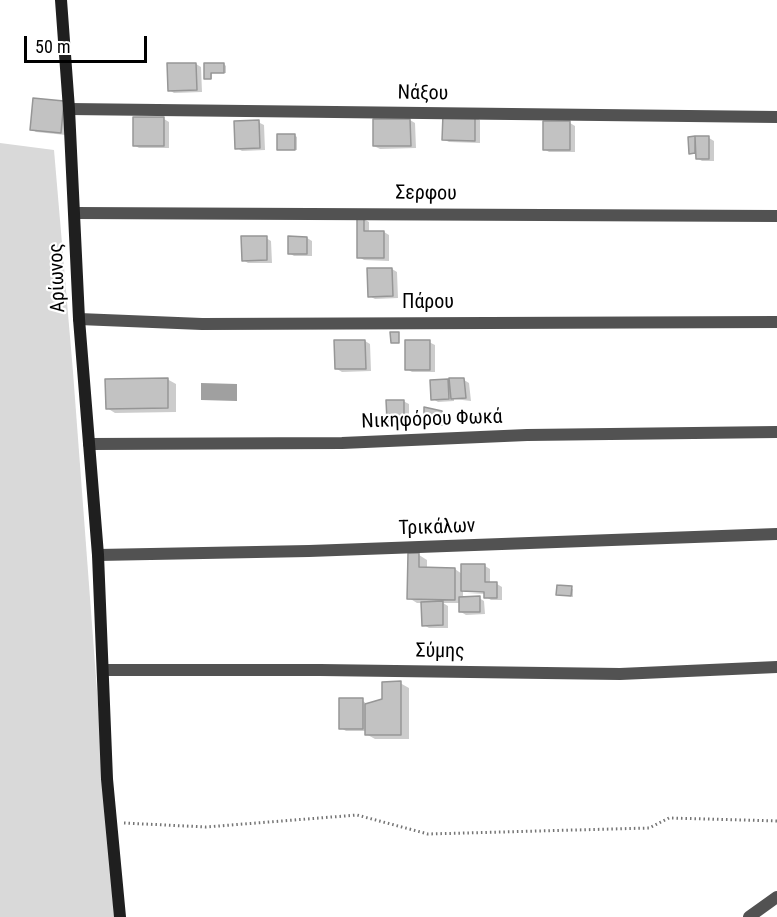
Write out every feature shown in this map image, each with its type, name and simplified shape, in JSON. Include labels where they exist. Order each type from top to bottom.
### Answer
[{"type":"street","name":"Αρίωνος","points":[[61,0],[75,213],[79,319],[98,555],[104,728],[120,917]]},
{"type":"street","name":"Νάξου","points":[[69,109],[777,117]]},
{"type":"street","name":"Σερφου","points":[[75,213],[777,216]]},
{"type":"street","name":"Πάρου","points":[[79,319],[202,324],[777,322]]},
{"type":"street","name":"Νικηφόρου Φωκά","points":[[89,444],[342,443],[527,435],[777,432]]},
{"type":"street","name":"Τρικάλων","points":[[98,555],[321,551],[777,534]]},
{"type":"street","name":"Σύμης","points":[[103,670],[620,674],[777,667]]},
{"type":"street","points":[[749,917],[777,897]]},
{"type":"path","points":[[111,822],[206,827],[357,815],[428,834],[649,828],[669,818],[777,821]]},
{"type":"shaded area","points":[[0,143],[54,150],[114,917],[0,917]]},
{"type":"shaded area","points":[[201,383],[237,384],[237,401],[201,400]]},
{"type":"building","points":[[167,63],[196,63],[197,90],[168,91]]},
{"type":"building","points":[[204,63],[224,63],[224,73],[211,73],[211,79],[204,79]]},
{"type":"building","points":[[33,98],[64,101],[61,133],[30,130]]},
{"type":"building","points":[[443,114],[475,115],[475,141],[442,140]]},
{"type":"building","points":[[133,117],[164,117],[164,146],[133,146]]},
{"type":"building","points":[[373,119],[410,119],[411,146],[373,146]]},
{"type":"building","points":[[259,120],[260,148],[235,149],[234,121]]},
{"type":"building","points":[[543,121],[570,121],[570,150],[543,150]]},
{"type":"building","points":[[277,134],[295,134],[295,150],[277,150]]},
{"type":"building","points":[[695,136],[695,153],[689,154],[688,137]]},
{"type":"building","points":[[695,136],[709,136],[709,159],[696,159]]},
{"type":"building","points":[[357,218],[364,218],[364,231],[384,231],[384,258],[357,258]]},
{"type":"building","points":[[241,236],[267,236],[267,260],[242,261]]},
{"type":"building","points":[[288,236],[307,237],[307,254],[288,254]]},
{"type":"building","points":[[367,268],[392,268],[393,296],[368,297]]},
{"type":"building","points":[[390,332],[399,332],[399,343],[391,343]]},
{"type":"building","points":[[334,340],[365,340],[366,369],[335,369]]},
{"type":"building","points":[[405,340],[430,340],[430,370],[405,370]]},
{"type":"building","points":[[168,378],[168,408],[106,409],[105,379]]},
{"type":"building","points":[[449,378],[464,378],[466,398],[451,399]]},
{"type":"building","points":[[448,379],[449,399],[431,400],[430,380]]},
{"type":"building","points":[[386,400],[404,400],[404,420],[387,421]]},
{"type":"building","points":[[424,407],[442,411],[442,425],[424,424]]},
{"type":"building","points":[[408,553],[419,553],[419,567],[455,568],[455,600],[407,599]]},
{"type":"building","points":[[461,564],[485,564],[485,582],[497,582],[497,598],[484,598],[484,592],[461,591]]},
{"type":"building","points":[[557,585],[572,586],[571,596],[556,595]]},
{"type":"building","points":[[480,596],[480,612],[459,612],[459,597]]},
{"type":"building","points":[[443,601],[443,625],[422,626],[421,602]]},
{"type":"building","points":[[401,681],[401,735],[365,735],[365,704],[382,699],[382,682]]},
{"type":"building","points":[[339,698],[363,698],[363,729],[339,729]]}]
